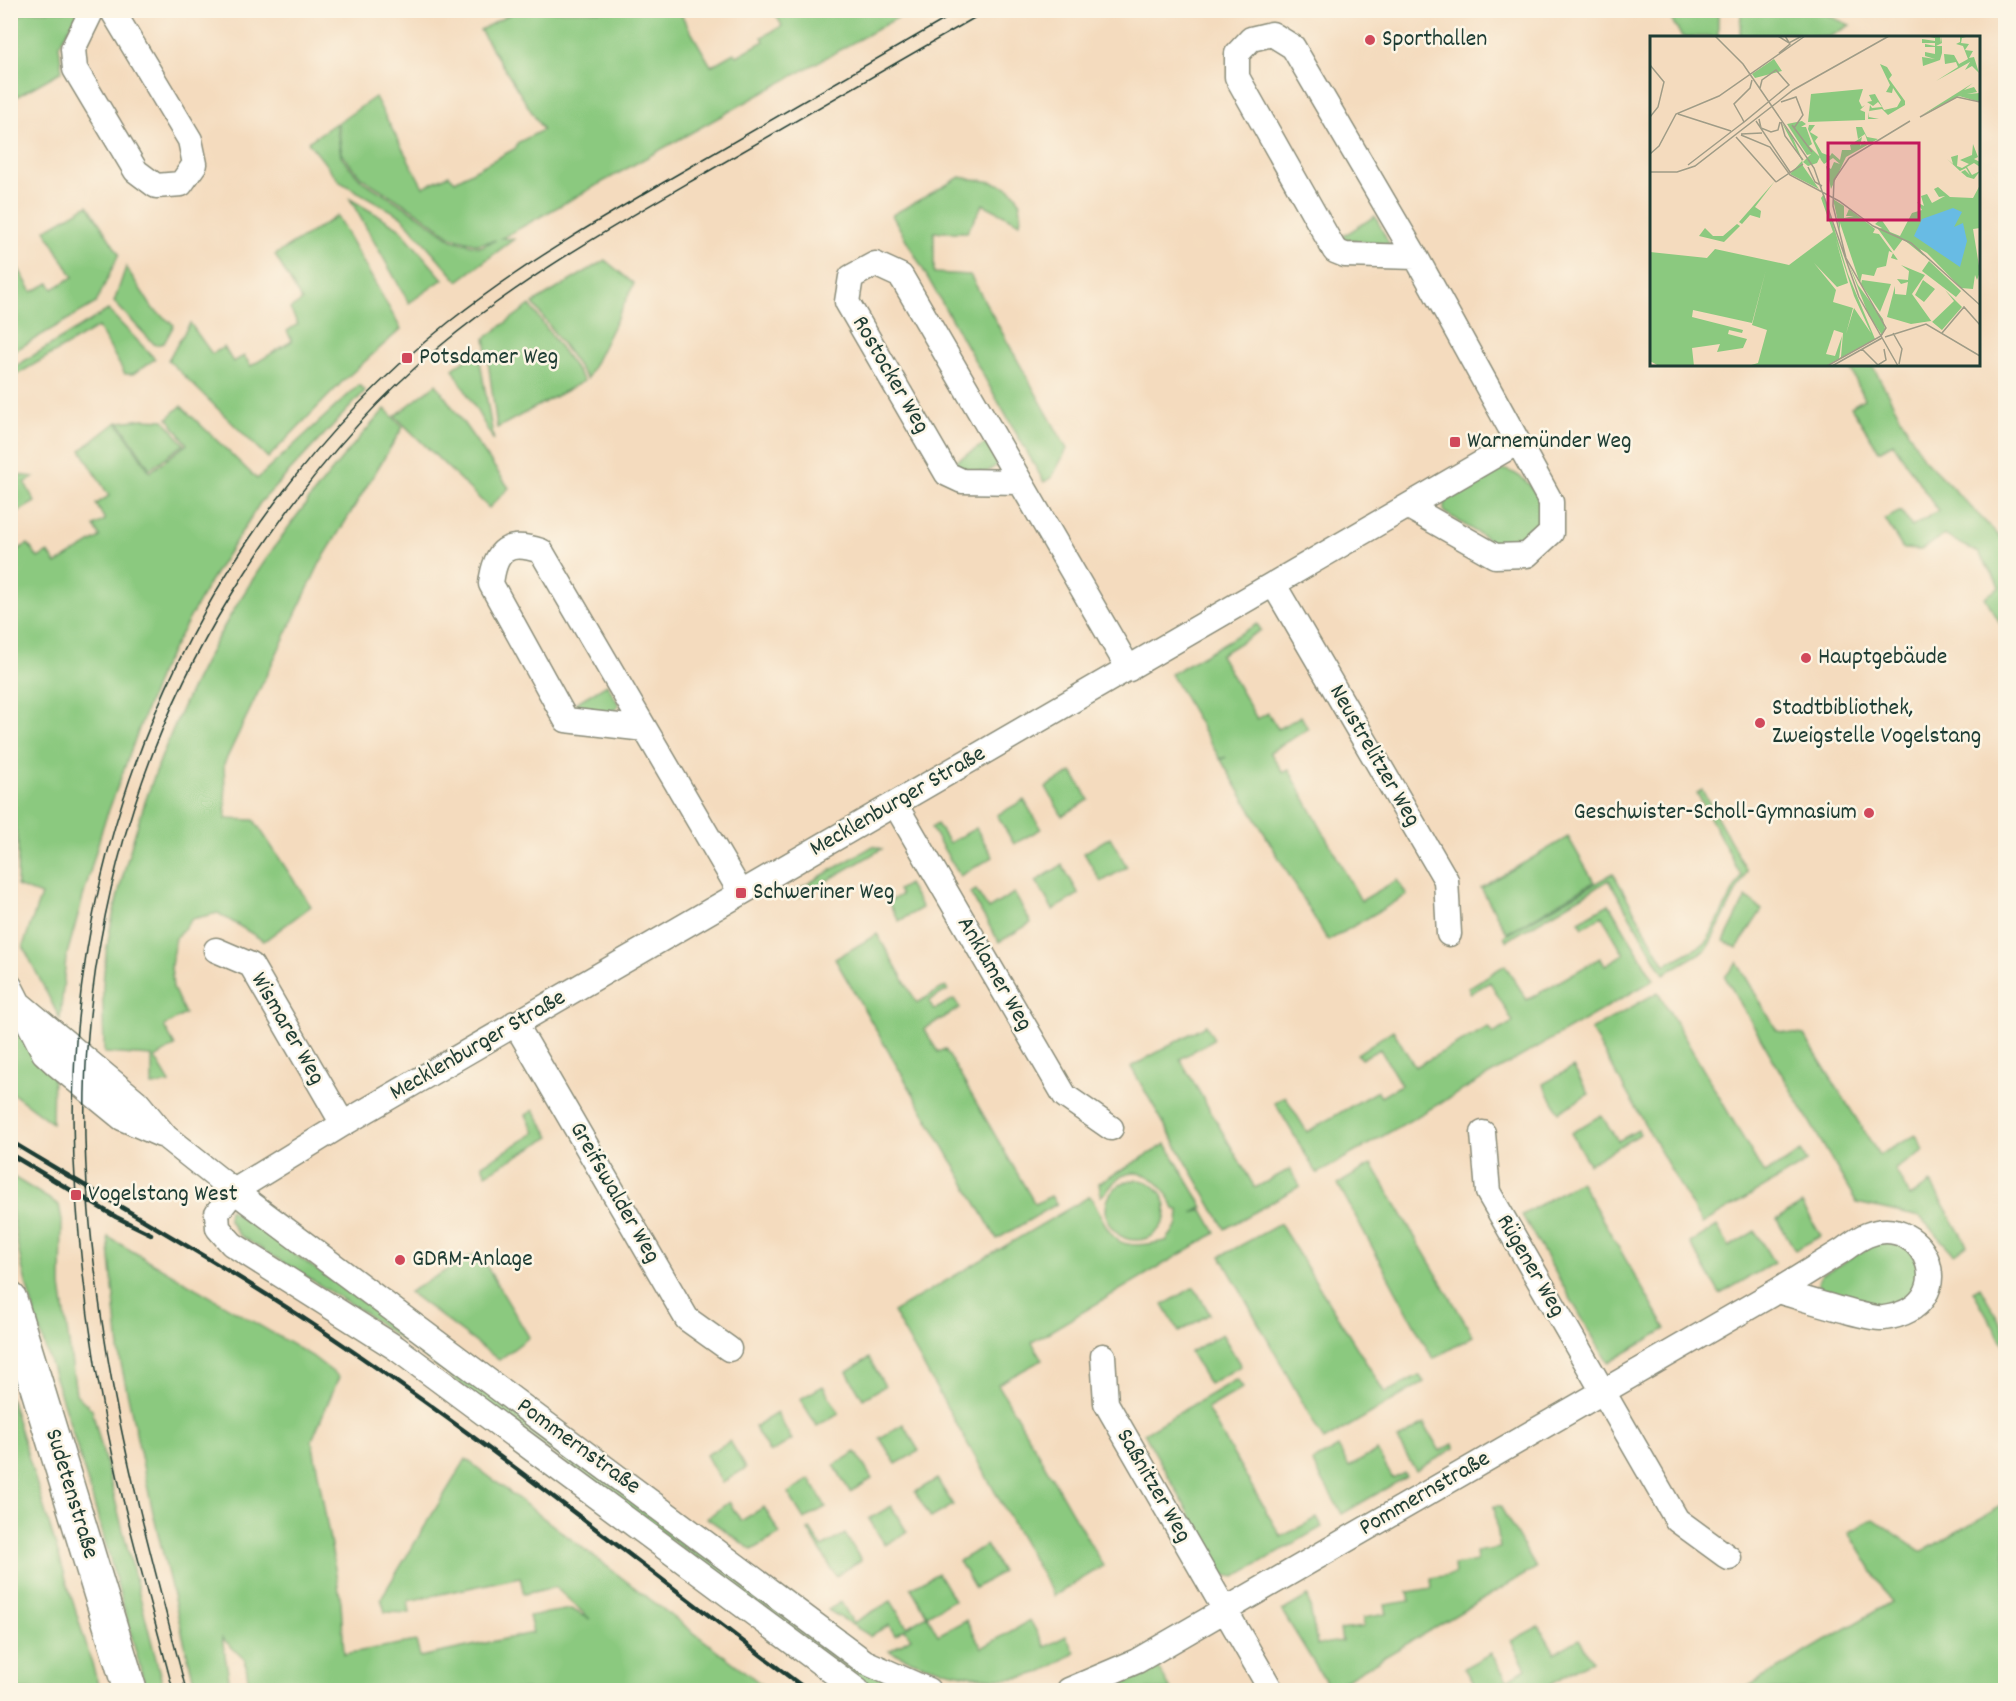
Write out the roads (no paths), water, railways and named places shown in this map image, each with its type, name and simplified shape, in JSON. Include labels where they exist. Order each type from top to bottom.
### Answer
[{"type":"main road","name":"Sudetenstraße","points":[[10,1299],[130,1690]]},
{"type":"street","points":[[92,10],[73,49],[75,69],[136,171],[156,186],[181,184],[195,164],[190,140],[112,10]]},
{"type":"street","points":[[1409,507],[1495,556],[1527,555],[1551,533],[1551,502],[1416,257],[1293,47],[1272,34],[1251,39],[1237,54],[1236,77],[1335,251],[1346,255],[1416,257]]},
{"type":"street","name":"Rostocker Weg","points":[[1020,482],[962,481],[947,474],[847,302],[851,277],[875,264],[901,276],[1129,669]]},
{"type":"street","name":"Mecklenburger Straße","points":[[234,1191],[515,1023],[1518,442]]},
{"type":"street","points":[[645,729],[566,720],[491,584],[493,564],[505,550],[522,545],[541,551],[741,893]]},
{"type":"street","name":"Neustrelitzer Weg","points":[[1274,585],[1446,880],[1449,934]]},
{"type":"street","name":"Anklamer Weg","points":[[895,804],[1065,1096],[1111,1128]]},
{"type":"street","name":"Wismarer Weg","points":[[216,950],[251,965],[343,1125]]},
{"type":"street","name":"Pommernstraße","points":[[16,996],[44,1053],[76,1083],[122,1118],[166,1137],[234,1191],[866,1662],[928,1690]]},
{"type":"street","name":"Greifswalder Weg","points":[[515,1023],[687,1319],[729,1349]]},
{"type":"street","name":"Rügener Weg","points":[[1483,1133],[1488,1192],[1602,1391],[1677,1520],[1729,1558]]},
{"type":"street","name":"Pommernstraße","points":[[234,1191],[217,1213],[217,1222],[222,1235],[232,1244],[396,1348],[857,1690]]},
{"type":"street","name":"Pommernstraße","points":[[1069,1690],[1137,1660],[1777,1291],[1868,1234],[1896,1231],[1919,1245],[1931,1269],[1928,1291],[1914,1310],[1881,1319],[1777,1291]]},
{"type":"street","name":"Saßnitzer Weg","points":[[1103,1356],[1106,1403],[1271,1690]]},
{"type":"tram line","points":[[173,1690],[115,1466],[101,1399],[90,1332],[76,1196],[74,1072],[87,949],[114,829],[155,713],[210,603],[277,500],[357,406],[449,322],[508,278],[601,219],[961,10]]},
{"type":"tram line","points":[[186,1690],[137,1498],[112,1382],[93,1253],[85,1122],[88,1035],[104,920],[117,864],[134,808],[175,699],[230,597],[299,495],[351,432],[408,374],[439,347],[500,300],[596,237],[988,10]]},
{"type":"railway","points":[[10,1141],[219,1265],[302,1317],[402,1385],[807,1690]]},
{"type":"railway","points":[[10,1154],[116,1217],[151,1234]]},
{"type":"place","name":"Sporthallen","points":[[1370,40]]},
{"type":"place","name":"Potsdamer Weg","points":[[407,358]]},
{"type":"place","name":"Warnemünder Weg","points":[[1455,442]]},
{"type":"place","name":"Hauptgebäude","points":[[1806,658]]},
{"type":"place","name":"Stadtbibliothek, Zweigstelle Vogelstang","points":[[1760,723]]},
{"type":"place","name":"Geschwister-Scholl-Gymnasium","points":[[1869,813]]},
{"type":"place","name":"Schweriner Weg","points":[[741,893]]},
{"type":"place","name":"Vogelstang West","points":[[76,1195]]},
{"type":"place","name":"GDRM-Anlage","points":[[400,1260]]}]
